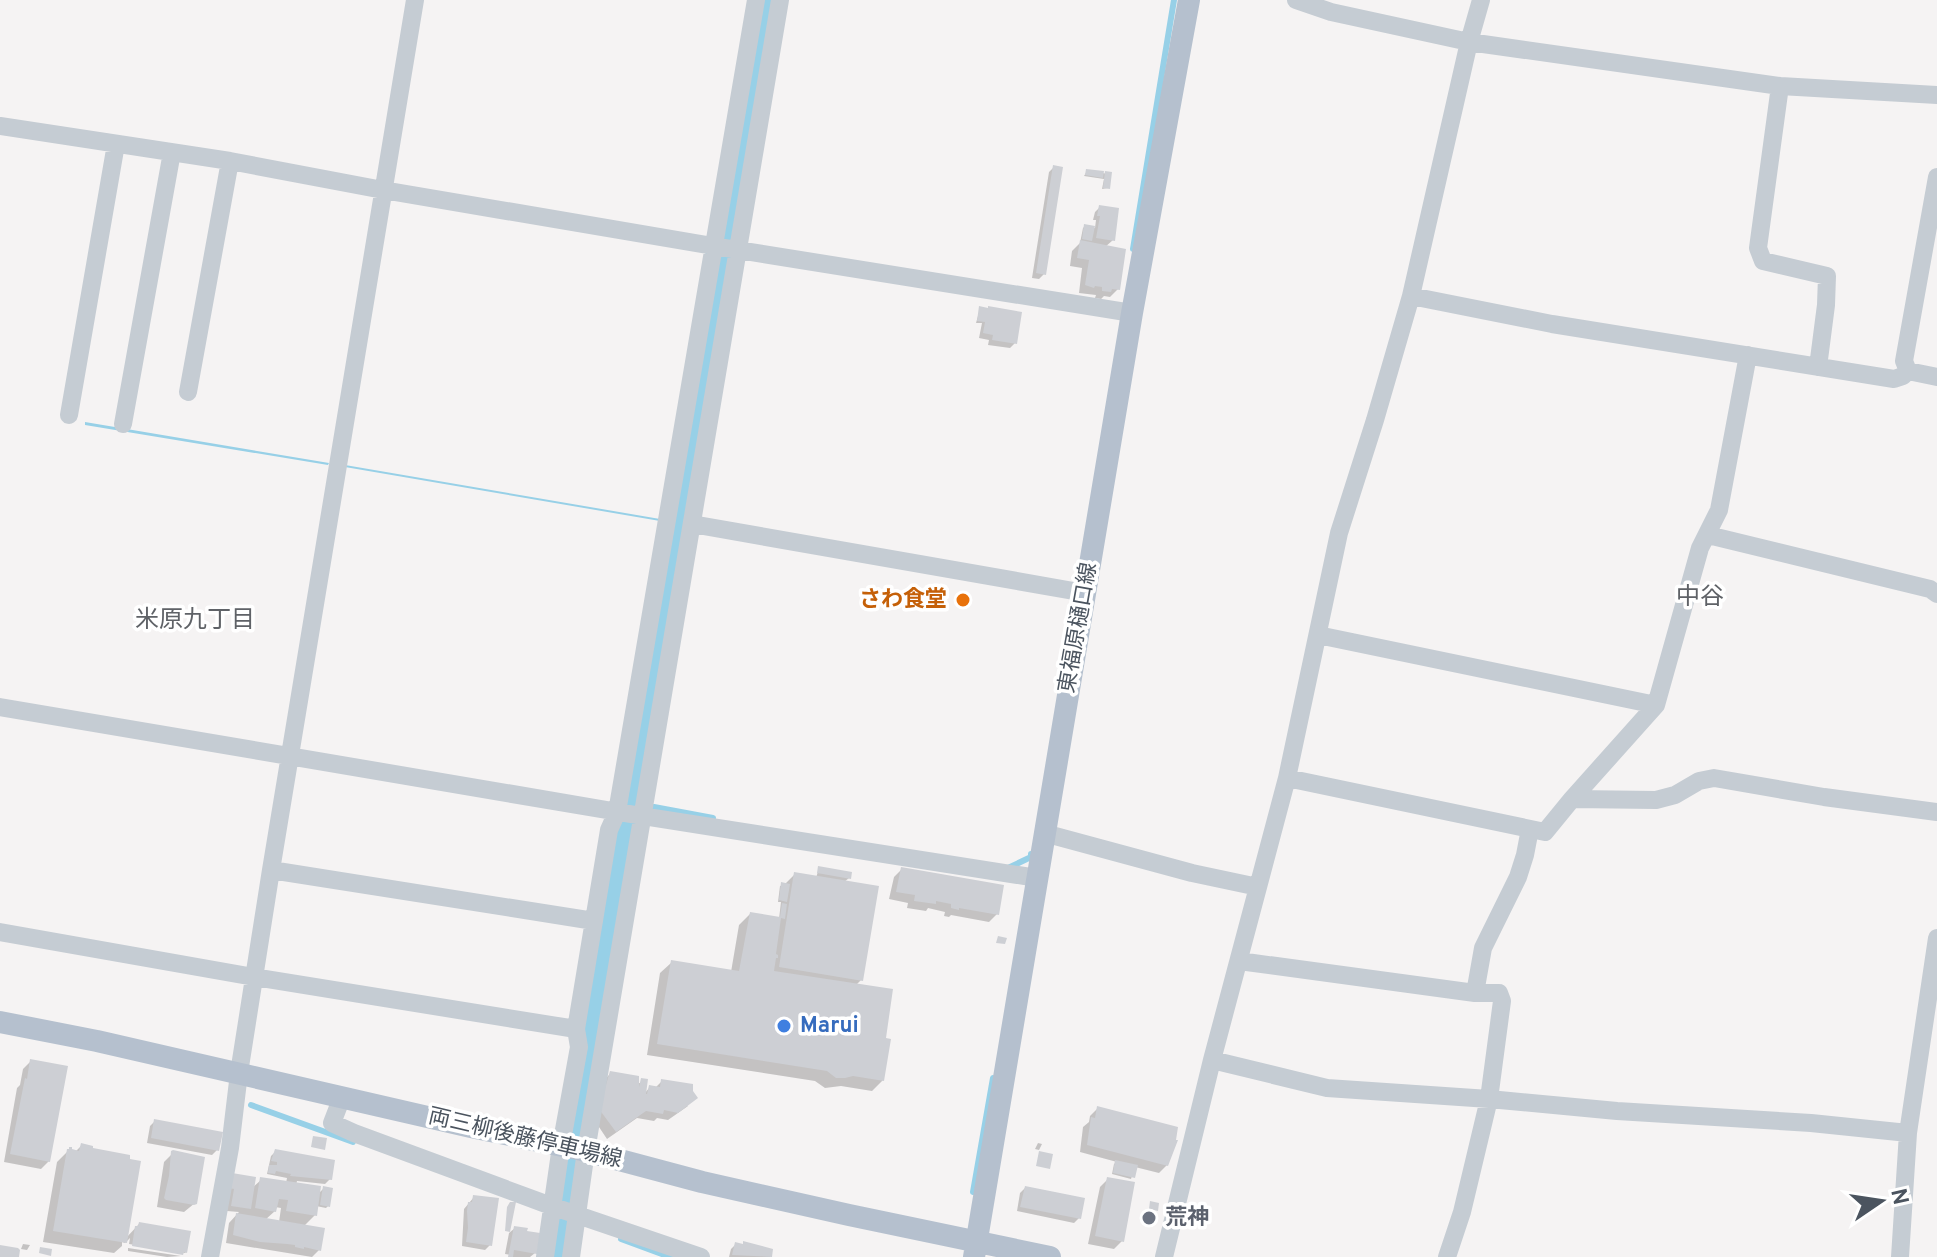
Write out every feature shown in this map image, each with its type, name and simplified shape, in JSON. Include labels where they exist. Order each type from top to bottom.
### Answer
[{"type":"main road","name":"東福原樋口線","points":[[975,1249],[1132,313],[1189,0]]},
{"type":"main road","name":"両三柳後藤停車場線","points":[[0,1022],[574,1148],[702,1182],[906,1228],[975,1249],[1050,1257]]},
{"type":"street","points":[[210,1257],[415,0]]},
{"type":"street","points":[[574,1148],[579,1047],[576,1029],[609,830],[617,812],[756,0]]},
{"type":"street","points":[[571,1257],[566,1211],[574,1148],[642,816],[780,0]]},
{"type":"street","points":[[1296,0],[1331,12],[1469,42],[1780,86],[1937,95]]},
{"type":"street","points":[[1164,1257],[1212,1060],[1287,778],[1339,533],[1411,296],[1481,0]]},
{"type":"street","points":[[1780,86],[1758,248],[1763,261],[1827,276],[1818,367]]},
{"type":"street","points":[[0,126],[230,161],[737,250],[1132,313]]},
{"type":"street","points":[[69,415],[116,144]]},
{"type":"street","points":[[123,424],[172,152]]},
{"type":"street","points":[[188,392],[230,161]]},
{"type":"street","points":[[1908,371],[1904,361],[1937,177]]},
{"type":"street","points":[[1411,296],[1552,324],[1894,379],[1908,371]]},
{"type":"street","points":[[1287,778],[1545,832],[1656,705],[1700,548],[1719,510],[1748,355]]},
{"type":"street","points":[[1908,371],[1937,377]]},
{"type":"street","points":[[692,524],[1085,593]]},
{"type":"street","points":[[1708,535],[1930,589],[1937,594]]},
{"type":"street","points":[[1318,635],[1656,705]]},
{"type":"street","points":[[0,707],[617,812],[1037,878]]},
{"type":"street","points":[[1572,799],[1656,800],[1675,795],[1699,781],[1714,778],[1937,812]]},
{"type":"street","points":[[1475,993],[1483,948],[1518,877],[1530,829]]},
{"type":"street","points":[[1044,833],[1192,873],[1258,887]]},
{"type":"street","points":[[271,870],[594,921]]},
{"type":"street","points":[[0,932],[576,1029]]},
{"type":"street","points":[[1900,1257],[1908,1133],[1930,1022],[1937,938]]},
{"type":"street","points":[[1239,961],[1475,993],[1499,993],[1502,1001],[1489,1099],[1462,1212],[1447,1257]]},
{"type":"street","points":[[1212,1060],[1327,1088],[1811,1123],[1908,1133]]},
{"type":"street","points":[[342,1097],[332,1123],[354,1133],[701,1257]]},
{"type":"street","points":[[545,1257],[566,1211]]},
{"type":"water","points":[[85,422],[329,463],[85,425]]},
{"type":"water","points":[[345,467],[660,519],[660,521]]},
{"type":"building","points":[[1053,165],[1063,167],[1046,275],[1036,273]]},
{"type":"building","points":[[1086,169],[1104,171],[1103,178],[1085,175]]},
{"type":"building","points":[[1105,171],[1112,172],[1110,189],[1103,188]]},
{"type":"building","points":[[1099,205],[1119,208],[1115,241],[1096,238]]},
{"type":"building","points":[[1084,224],[1095,226],[1092,241],[1082,239]]},
{"type":"building","points":[[1080,240],[1126,249],[1120,290],[1102,291],[1102,287],[1085,285],[1089,260],[1077,258]]},
{"type":"building","points":[[979,306],[1022,312],[1017,344],[992,340],[993,335],[983,333],[985,322],[977,321]]},
{"type":"building","points":[[818,866],[852,872],[851,879],[817,873]]},
{"type":"building","points":[[901,867],[1004,885],[999,915],[959,910],[951,908],[951,904],[936,901],[936,904],[914,901],[915,895],[896,892]]},
{"type":"building","points":[[794,872],[879,886],[863,981],[779,967]]},
{"type":"building","points":[[781,882],[790,884],[787,902],[779,900]]},
{"type":"building","points":[[782,903],[787,904],[785,919],[781,918],[774,971],[893,989],[886,1038],[891,1039],[884,1081],[853,1076],[836,1078],[827,1071],[657,1044],[671,960],[739,971],[750,912],[780,917]]},
{"type":"building","points":[[998,936],[1007,938],[1005,944],[996,943]]},
{"type":"building","points":[[30,1059],[68,1066],[50,1162],[10,1154]]},
{"type":"building","points":[[610,1071],[639,1076],[639,1087],[641,1078],[648,1079],[646,1094],[649,1085],[660,1087],[661,1079],[693,1084],[698,1098],[678,1113],[646,1111],[616,1132],[599,1109]]},
{"type":"building","points":[[1097,1106],[1178,1127],[1178,1140],[1168,1166],[1087,1145],[1091,1117],[1095,1118]]},
{"type":"building","points":[[154,1119],[223,1132],[219,1151],[151,1138]]},
{"type":"building","points":[[313,1136],[327,1138],[325,1150],[311,1147]]},
{"type":"building","points":[[81,1143],[130,1155],[130,1159],[141,1161],[127,1243],[53,1231],[67,1149],[72,1147],[79,1151]]},
{"type":"building","points":[[275,1149],[335,1160],[332,1180],[290,1176],[276,1171],[275,1174],[268,1173],[269,1165],[277,1165],[277,1162],[271,1161]]},
{"type":"building","points":[[173,1150],[205,1157],[197,1204],[164,1198]]},
{"type":"building","points":[[1039,1151],[1053,1154],[1050,1169],[1036,1166]]},
{"type":"building","points":[[1115,1160],[1138,1165],[1135,1178],[1113,1173]]},
{"type":"building","points":[[232,1173],[256,1177],[251,1209],[231,1206],[234,1189],[229,1188]]},
{"type":"building","points":[[260,1177],[321,1186],[317,1216],[286,1211],[288,1200],[279,1199],[276,1212],[255,1208]]},
{"type":"building","points":[[1107,1177],[1135,1182],[1124,1242],[1095,1236]]},
{"type":"building","points":[[323,1186],[333,1188],[330,1207],[320,1205]]},
{"type":"building","points":[[1025,1186],[1085,1198],[1081,1219],[1020,1207]]},
{"type":"building","points":[[473,1195],[499,1198],[492,1246],[466,1242],[468,1202],[472,1202]]},
{"type":"building","points":[[1150,1201],[1159,1203],[1158,1211],[1149,1209]]},
{"type":"building","points":[[510,1202],[516,1202],[510,1232],[505,1231]]},
{"type":"building","points":[[236,1213],[325,1228],[321,1251],[233,1235]]},
{"type":"building","points":[[139,1222],[191,1231],[187,1253],[183,1255],[132,1246],[135,1226]]},
{"type":"building","points":[[514,1226],[540,1233],[537,1254],[514,1250],[513,1257],[508,1257]]},
{"type":"building","points":[[743,1241],[773,1249],[772,1257],[732,1255],[735,1242],[743,1244]]},
{"type":"building","points":[[0,1245],[18,1248],[19,1257],[0,1257]]},
{"type":"building","points":[[40,1247],[52,1249],[51,1256],[39,1253]]},
{"type":"waterway","points":[[558,1257],[765,0]]},
{"type":"waterway","points":[[1133,249],[1174,0]]},
{"type":"waterway","points":[[654,807],[713,818]]},
{"type":"waterway","points":[[1008,868],[1031,857],[1031,854]]},
{"type":"waterway","points":[[973,1192],[993,1078]]},
{"type":"waterway","points":[[251,1105],[353,1142]]},
{"type":"waterway","points":[[621,1239],[670,1257]]},
{"type":"place","name":"さわ食堂","points":[[963,600]]},
{"type":"place","name":"Marui","points":[[784,1026]]},
{"type":"place","name":"荒神","points":[[1149,1218]]},
{"type":"district","name":"中谷","points":[[1700,598]]},
{"type":"district","name":"米原九丁目","points":[[195,621]]}]
